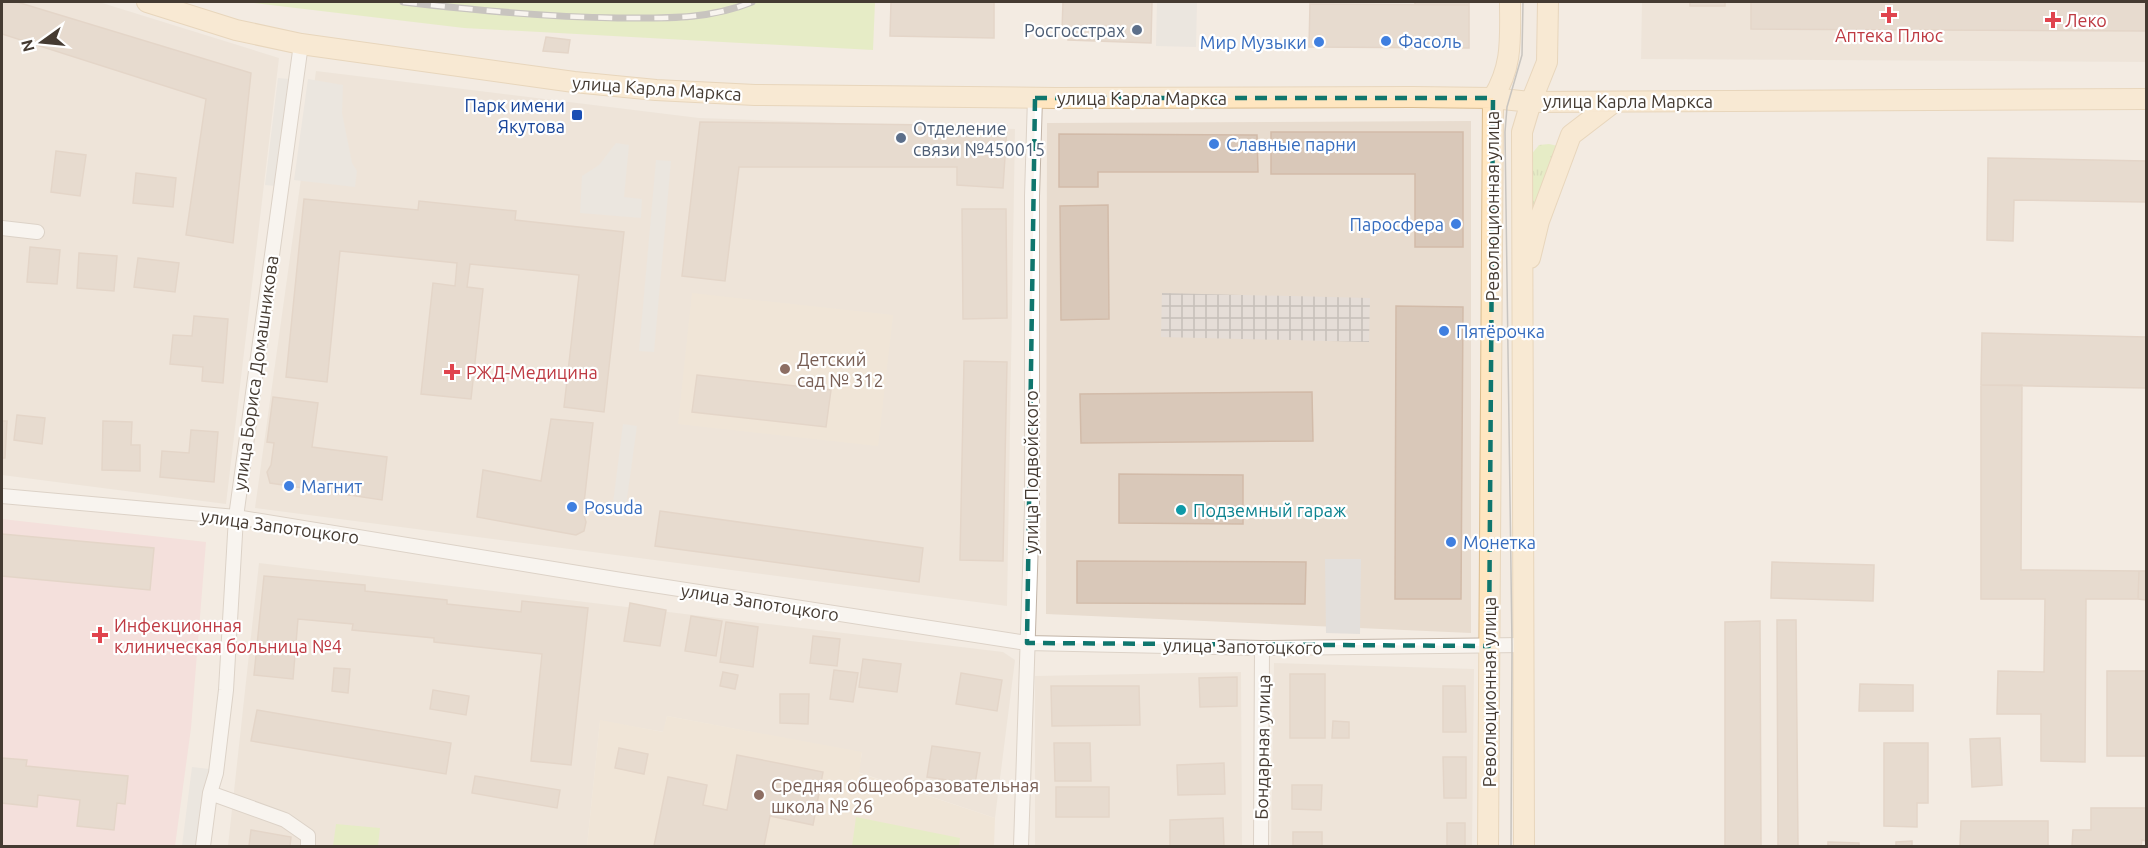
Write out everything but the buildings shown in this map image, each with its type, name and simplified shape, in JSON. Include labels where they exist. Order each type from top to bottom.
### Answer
[{"type":"street","name":"улица Карла Маркса","points":[[147,2],[236,30],[301,44],[574,82],[656,90],[755,95],[1035,98],[1493,98],[1531,102],[2146,99]]},
{"type":"street","name":"Революционная улица","points":[[1488,846],[1493,98],[1503,81],[1509,55],[1510,2]]},
{"type":"street","name":"Революционная улица","points":[[1524,846],[1522,132],[1547,62],[1548,2]]},
{"type":"street","name":"улица Бориса Домашникова","points":[[203,846],[210,794],[216,773],[226,690],[236,517],[301,44]]},
{"type":"street","name":"улица Подвойского","points":[[1021,846],[1032,508],[1032,196],[1035,98]]},
{"type":"street","points":[[1523,290],[1539,221],[1571,135],[1614,102]]},
{"type":"street","points":[[2,228],[37,232]]},
{"type":"street","name":"улица Запотоцкого","points":[[2,495],[236,517],[1028,643],[1262,648],[1524,645]]},
{"type":"street","name":"Бондарная улица","points":[[1261,846],[1262,648]]},
{"type":"street","points":[[210,794],[285,820],[308,836],[308,846]]},
{"type":"highlighted area","points":[[1035,98],[1493,98],[1489,646],[1027,643]]},
{"type":"shaded area","points":[[2,2],[99,2],[279,58],[226,504],[2,475]]},
{"type":"shaded area","points":[[1157,2],[1197,2],[1196,47],[1156,46]]},
{"type":"shaded area","points":[[1642,2],[2146,2],[2146,62],[1641,59]]},
{"type":"shaded area","points":[[316,71],[699,118],[1015,129],[1007,606],[255,508]]},
{"type":"shaded area","points":[[278,78],[289,79],[276,186],[265,185]]},
{"type":"shaded area","points":[[308,79],[343,85],[342,113],[352,163],[357,171],[355,187],[294,180]]},
{"type":"shaded area","points":[[1471,121],[1471,633],[1046,614],[1047,123]]},
{"type":"shaded area","points":[[616,143],[629,145],[624,197],[642,199],[641,218],[580,213],[582,176],[599,165]]},
{"type":"shaded area","points":[[656,160],[671,161],[654,352],[639,351]]},
{"type":"shaded area","name":"Детский сад № 312","points":[[692,293],[893,315],[878,446],[678,424]]},
{"type":"shaded area","points":[[1162,293],[1370,298],[1369,342],[1161,337]]},
{"type":"shaded area","points":[[623,424],[637,426],[624,520],[612,511]]},
{"type":"shaded area","name":"Инфекционная клиническая больница №4","points":[[2,519],[206,542],[191,728],[175,846],[2,846]]},
{"type":"shaded area","points":[[1325,559],[1361,559],[1360,634],[1326,633]]},
{"type":"shaded area","points":[[259,563],[1003,652],[1015,660],[995,818],[858,772],[862,753],[667,716],[664,732],[600,721],[587,846],[228,846]]},
{"type":"shaded area","points":[[1274,663],[1474,669],[1472,846],[1271,846]]},
{"type":"shaded area","points":[[1241,672],[1242,846],[1035,846],[1035,676]]},
{"type":"shaded area","name":"Средняя общеобразовательная школа № 26","points":[[667,716],[862,752],[859,773],[995,818],[994,846],[587,846],[600,720],[663,732]]},
{"type":"shaded area","points":[[192,767],[209,769],[199,846],[182,846]]},
{"type":"green space","points":[[246,2],[875,2],[873,50],[464,28]]},
{"type":"green space","points":[[1539,145],[1558,146],[1532,215],[1530,156]]},
{"type":"green space","points":[[856,817],[960,838],[959,846],[852,846]]},
{"type":"green space","points":[[336,824],[380,828],[378,846],[333,846]]},
{"type":"tram line","points":[[1511,846],[1512,645],[1505,132],[1507,107],[1522,55],[1523,2]]},
{"type":"railway","points":[[403,2],[537,15],[635,18],[702,15],[752,2]]},
{"type":"place","name":"Аптека Плюс","points":[[1889,15]]},
{"type":"place","name":"Леко","points":[[2053,20]]},
{"type":"place","name":"Росгосстрах","points":[[1137,30]]},
{"type":"place","name":"Фасоль","points":[[1386,41]]},
{"type":"place","name":"Мир Музыки","points":[[1319,42]]},
{"type":"place","name":"Парк имени Якутова","points":[[577,115]]},
{"type":"place","name":"Отделение связи №450015","points":[[901,138]]},
{"type":"place","name":"Славные парни","points":[[1214,144]]},
{"type":"place","name":"Паросфера","points":[[1456,224]]},
{"type":"place","name":"Пятёрочка","points":[[1444,331]]},
{"type":"place","name":"Детский сад № 312","points":[[785,369]]},
{"type":"place","name":"РЖД-Медицина","points":[[452,372]]},
{"type":"place","name":"Магнит","points":[[289,486]]},
{"type":"place","name":"Posuda","points":[[572,507]]},
{"type":"place","name":"Подземный гараж","points":[[1181,510]]},
{"type":"place","name":"Монетка","points":[[1451,542]]},
{"type":"place","name":"Инфекционная клиническая больница №4","points":[[100,635]]},
{"type":"place","name":"Средняя общеобразовательная школа № 26","points":[[759,795]]}]
